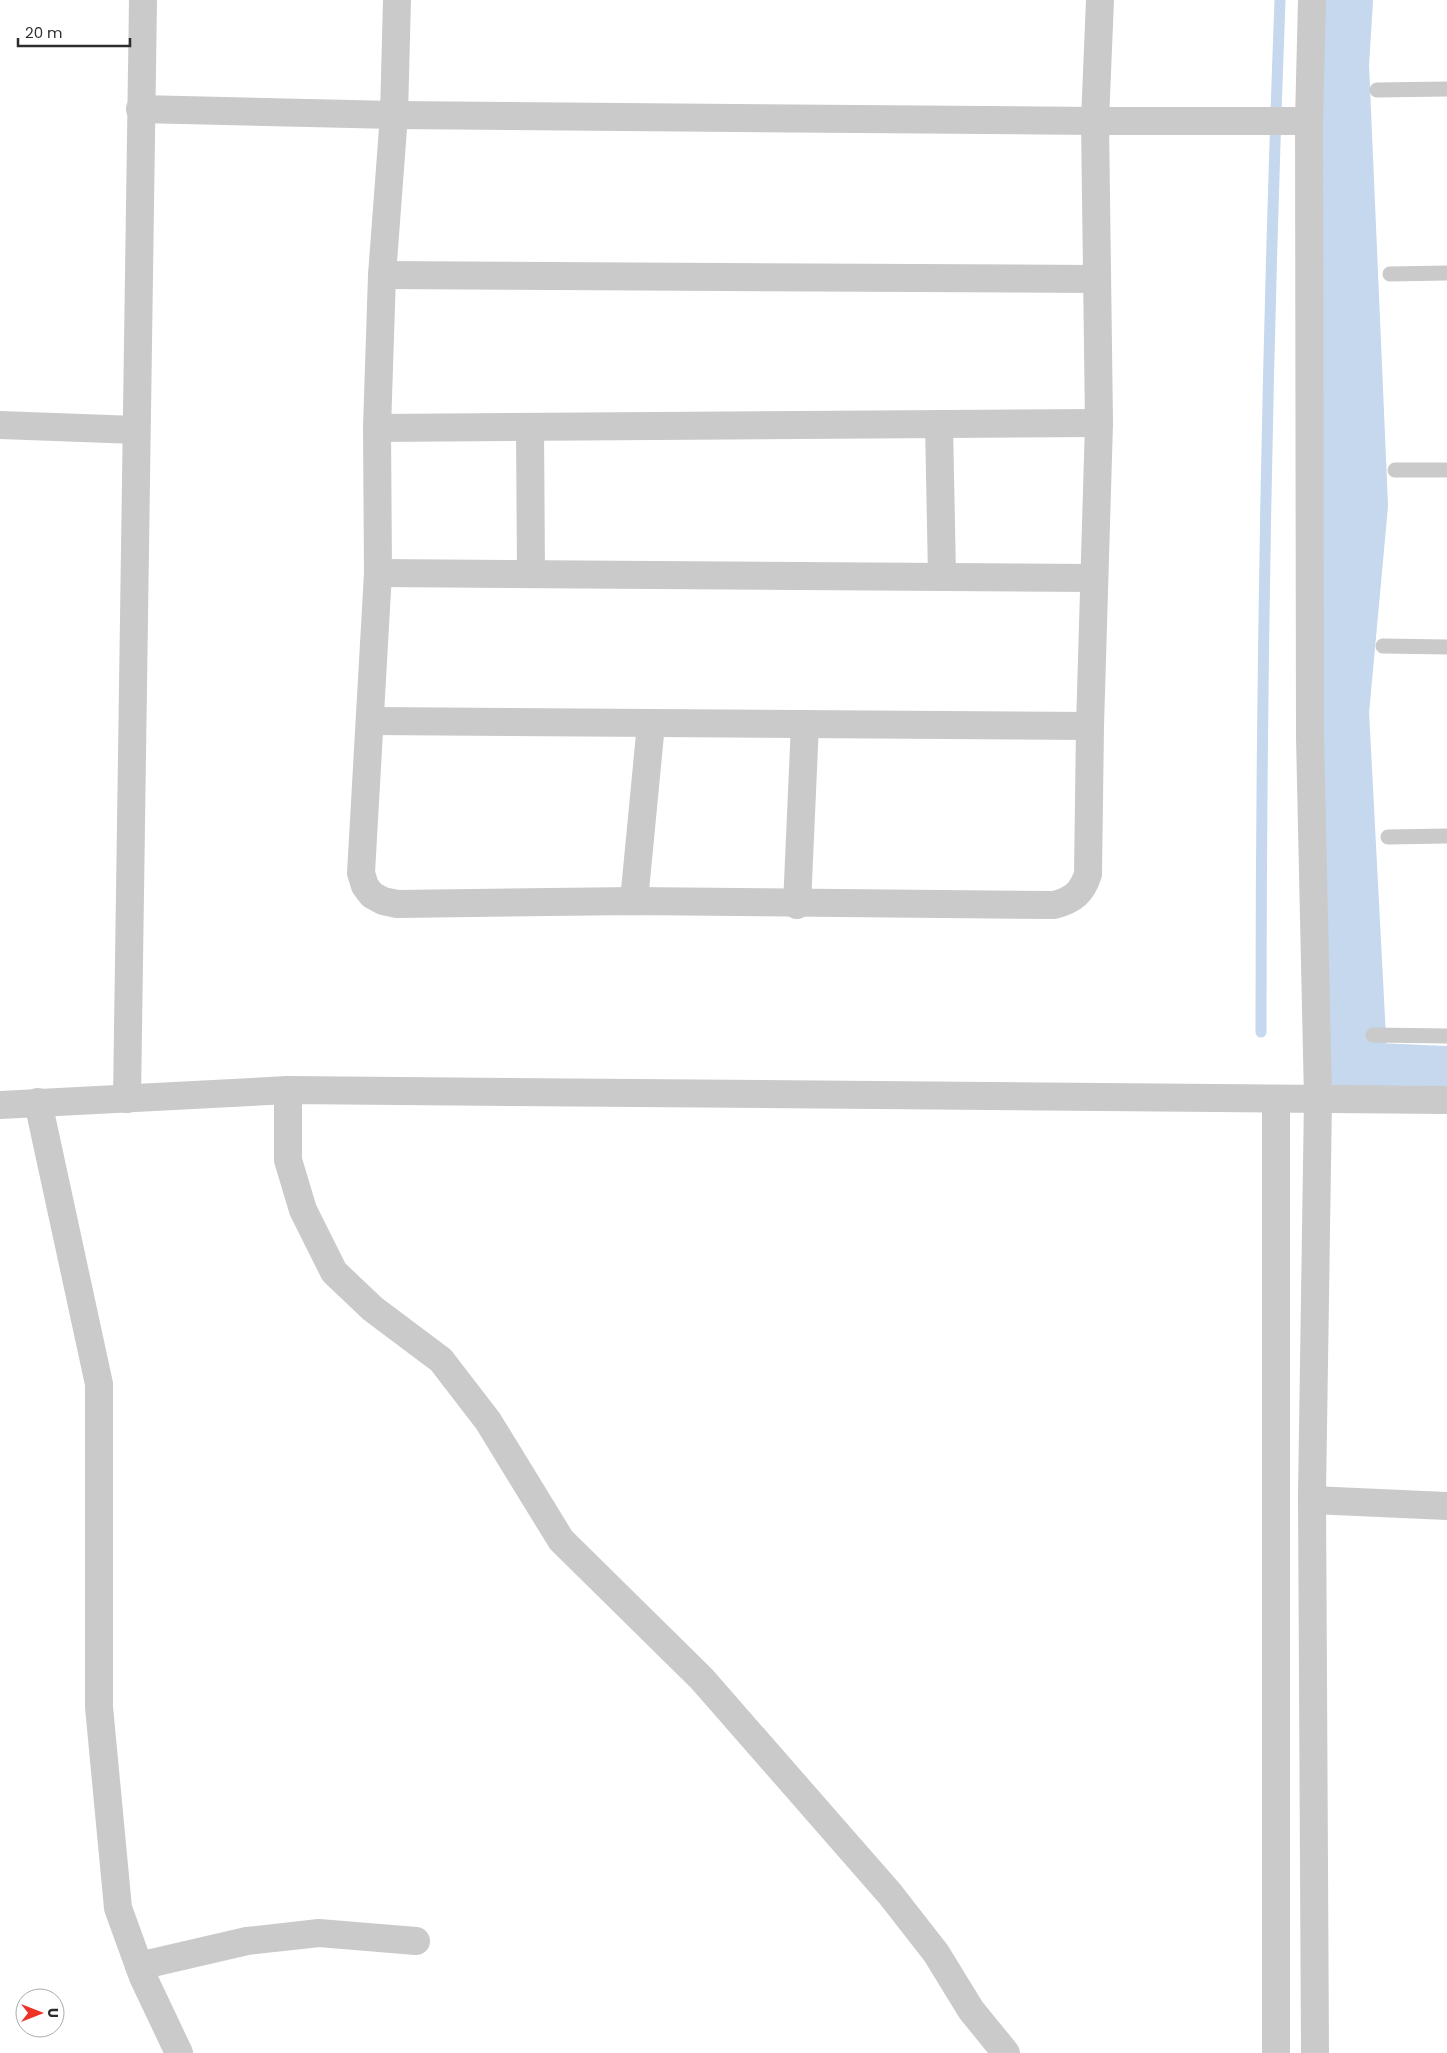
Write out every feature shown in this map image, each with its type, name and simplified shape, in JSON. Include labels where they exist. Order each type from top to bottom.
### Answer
[{"type":"street","points":[[127,1099],[143,0]]},
{"type":"street","points":[[397,0],[394,115],[382,275],[378,428],[378,573],[371,721],[362,824],[361,873],[365,886],[372,895],[383,901],[397,904],[634,902],[797,905],[1054,905],[1067,902],[1076,896],[1083,887],[1088,874],[1093,578],[1099,423],[1095,121],[1100,0]]},
{"type":"street","points":[[1312,0],[1300,121],[1318,1098],[1312,1500],[1315,2053]]},
{"type":"street","points":[[140,109],[394,115],[1300,121]]},
{"type":"street","points":[[382,275],[1097,279]]},
{"type":"street","points":[[378,428],[1099,423]]},
{"type":"street","points":[[939,424],[942,576]]},
{"type":"street","points":[[0,426],[136,430]]},
{"type":"street","points":[[530,427],[531,574]]},
{"type":"street","points":[[378,573],[1093,578]]},
{"type":"street","points":[[371,721],[1090,726]]},
{"type":"street","points":[[634,902],[651,724]]},
{"type":"street","points":[[797,905],[805,724]]},
{"type":"street","points":[[0,1105],[288,1090],[1447,1100]]},
{"type":"street","points":[[288,1090],[288,1160],[303,1210],[334,1272],[373,1309],[441,1360],[488,1421],[561,1540],[702,1679],[890,1894],[936,1953],[970,2010],[1006,2053]]},
{"type":"street","points":[[1276,1098],[1276,2053]]},
{"type":"street","points":[[38,1102],[99,1384],[99,1707],[118,1908],[139,1966],[179,2053]]},
{"type":"street","points":[[1312,1500],[1447,1506]]},
{"type":"street","points":[[139,1966],[246,1941],[320,1933],[416,1941]]},
{"type":"lane","points":[[1376,90],[1447,89]]},
{"type":"lane","points":[[1390,274],[1447,273]]},
{"type":"lane","points":[[1395,470],[1447,470]]},
{"type":"lane","points":[[1383,646],[1447,647]]},
{"type":"lane","points":[[1388,837],[1447,836]]},
{"type":"lane","points":[[1373,1035],[1447,1036]]},
{"type":"waterway","points":[[1261,1032],[1266,516],[1280,0]]},
{"type":"waterway","points":[[1339,0],[1335,65],[1354,505],[1335,712],[1354,1076],[1447,1080]]}]
